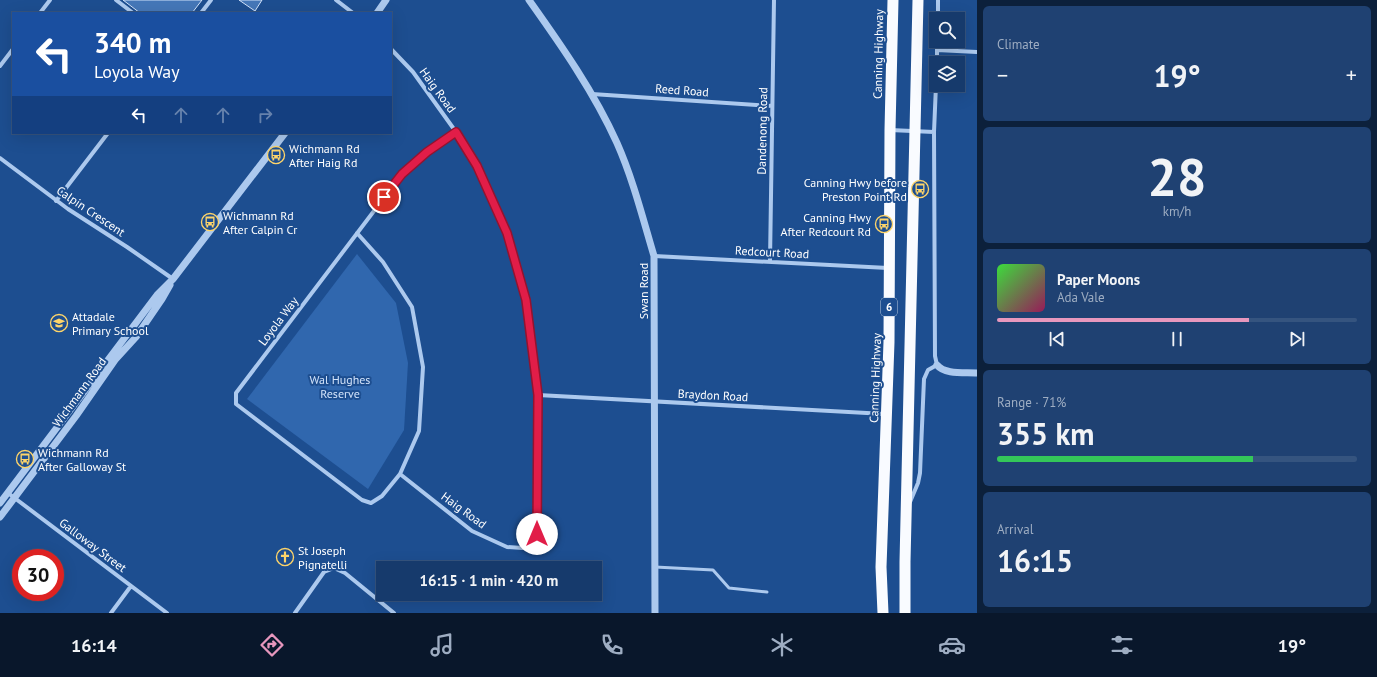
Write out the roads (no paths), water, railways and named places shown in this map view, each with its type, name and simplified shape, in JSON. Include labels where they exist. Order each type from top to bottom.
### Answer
[{"type":"highway","name":"Canning Highway","points":[[883,613],[881,567],[887,414],[893,0]]},
{"type":"highway","name":"6","points":[[906,613],[906,511],[918,0]]},
{"type":"street","points":[[41,12],[50,0]]},
{"type":"street","points":[[116,0],[132,12]]},
{"type":"street","points":[[202,12],[211,0]]},
{"type":"street","points":[[336,0],[352,12]]},
{"type":"street","points":[[378,12],[386,0]]},
{"type":"street","name":"Swan Road","points":[[529,0],[553,34],[591,94],[617,143],[639,204],[654,256],[655,613]]},
{"type":"street","name":"Dandenong Road","points":[[770,261],[774,0]]},
{"type":"street","points":[[938,0],[938,12]]},
{"type":"street","points":[[0,66],[12,50]]},
{"type":"street","name":"Haig Road","points":[[392,50],[413,72],[456,132],[477,166],[507,233],[526,300],[538,395],[537,549],[507,547],[472,531],[400,474]]},
{"type":"street","points":[[937,56],[937,50],[977,52]]},
{"type":"street","points":[[936,92],[934,132],[935,356],[939,368],[947,371],[977,373]]},
{"type":"street","name":"Reed Road","points":[[591,94],[772,106]]},
{"type":"street","points":[[890,130],[934,132]]},
{"type":"street","name":"Loyola Way","points":[[400,474],[382,496],[371,503],[362,500],[236,404],[236,393],[402,174],[427,152],[456,132]]},
{"type":"street","points":[[56,201],[107,134]]},
{"type":"street","name":"Wichmann Road","points":[[0,503],[157,295],[173,279],[284,134]]},
{"type":"street","name":"Calpin Crescent","points":[[0,158],[56,201],[173,279]]},
{"type":"street","points":[[357,233],[383,262],[412,307],[424,367],[419,431],[400,474]]},
{"type":"street","name":"Redcourt Road","points":[[654,256],[890,268]]},
{"type":"street","name":"Wichmann Road","points":[[0,517],[115,360],[136,337],[162,299],[173,279]]},
{"type":"street","points":[[906,511],[918,483],[920,473],[924,379],[928,370],[937,365]]},
{"type":"street","name":"Braydon Road","points":[[538,395],[887,414]]},
{"type":"street","name":"Galloway Street","points":[[8,493],[167,613]]},
{"type":"street","points":[[295,613],[324,572],[334,568],[345,573],[394,613]]},
{"type":"street","points":[[111,613],[130,586]]},
{"type":"lane","points":[[655,567],[713,570],[726,586],[732,590],[767,592]]},
{"type":"place","name":"Wichmann Rd After Haig Rd","points":[[276,155]]},
{"type":"place","name":"Canning Hwy before Preston Point Rd","points":[[920,189]]},
{"type":"place","name":"Wichmann Rd After Calpin Cr","points":[[210,222]]},
{"type":"place","name":"Canning Hwy After Redcourt Rd","points":[[884,224]]},
{"type":"place","name":"Attadale Primary School","points":[[59,323]]},
{"type":"place","name":"Wichmann Rd After Galloway St","points":[[25,459]]},
{"type":"place","name":"St Joseph Pignatelli","points":[[285,557]]},
{"type":"park label","name":"Wal Hughes Reserve","points":[[340,386]]}]
